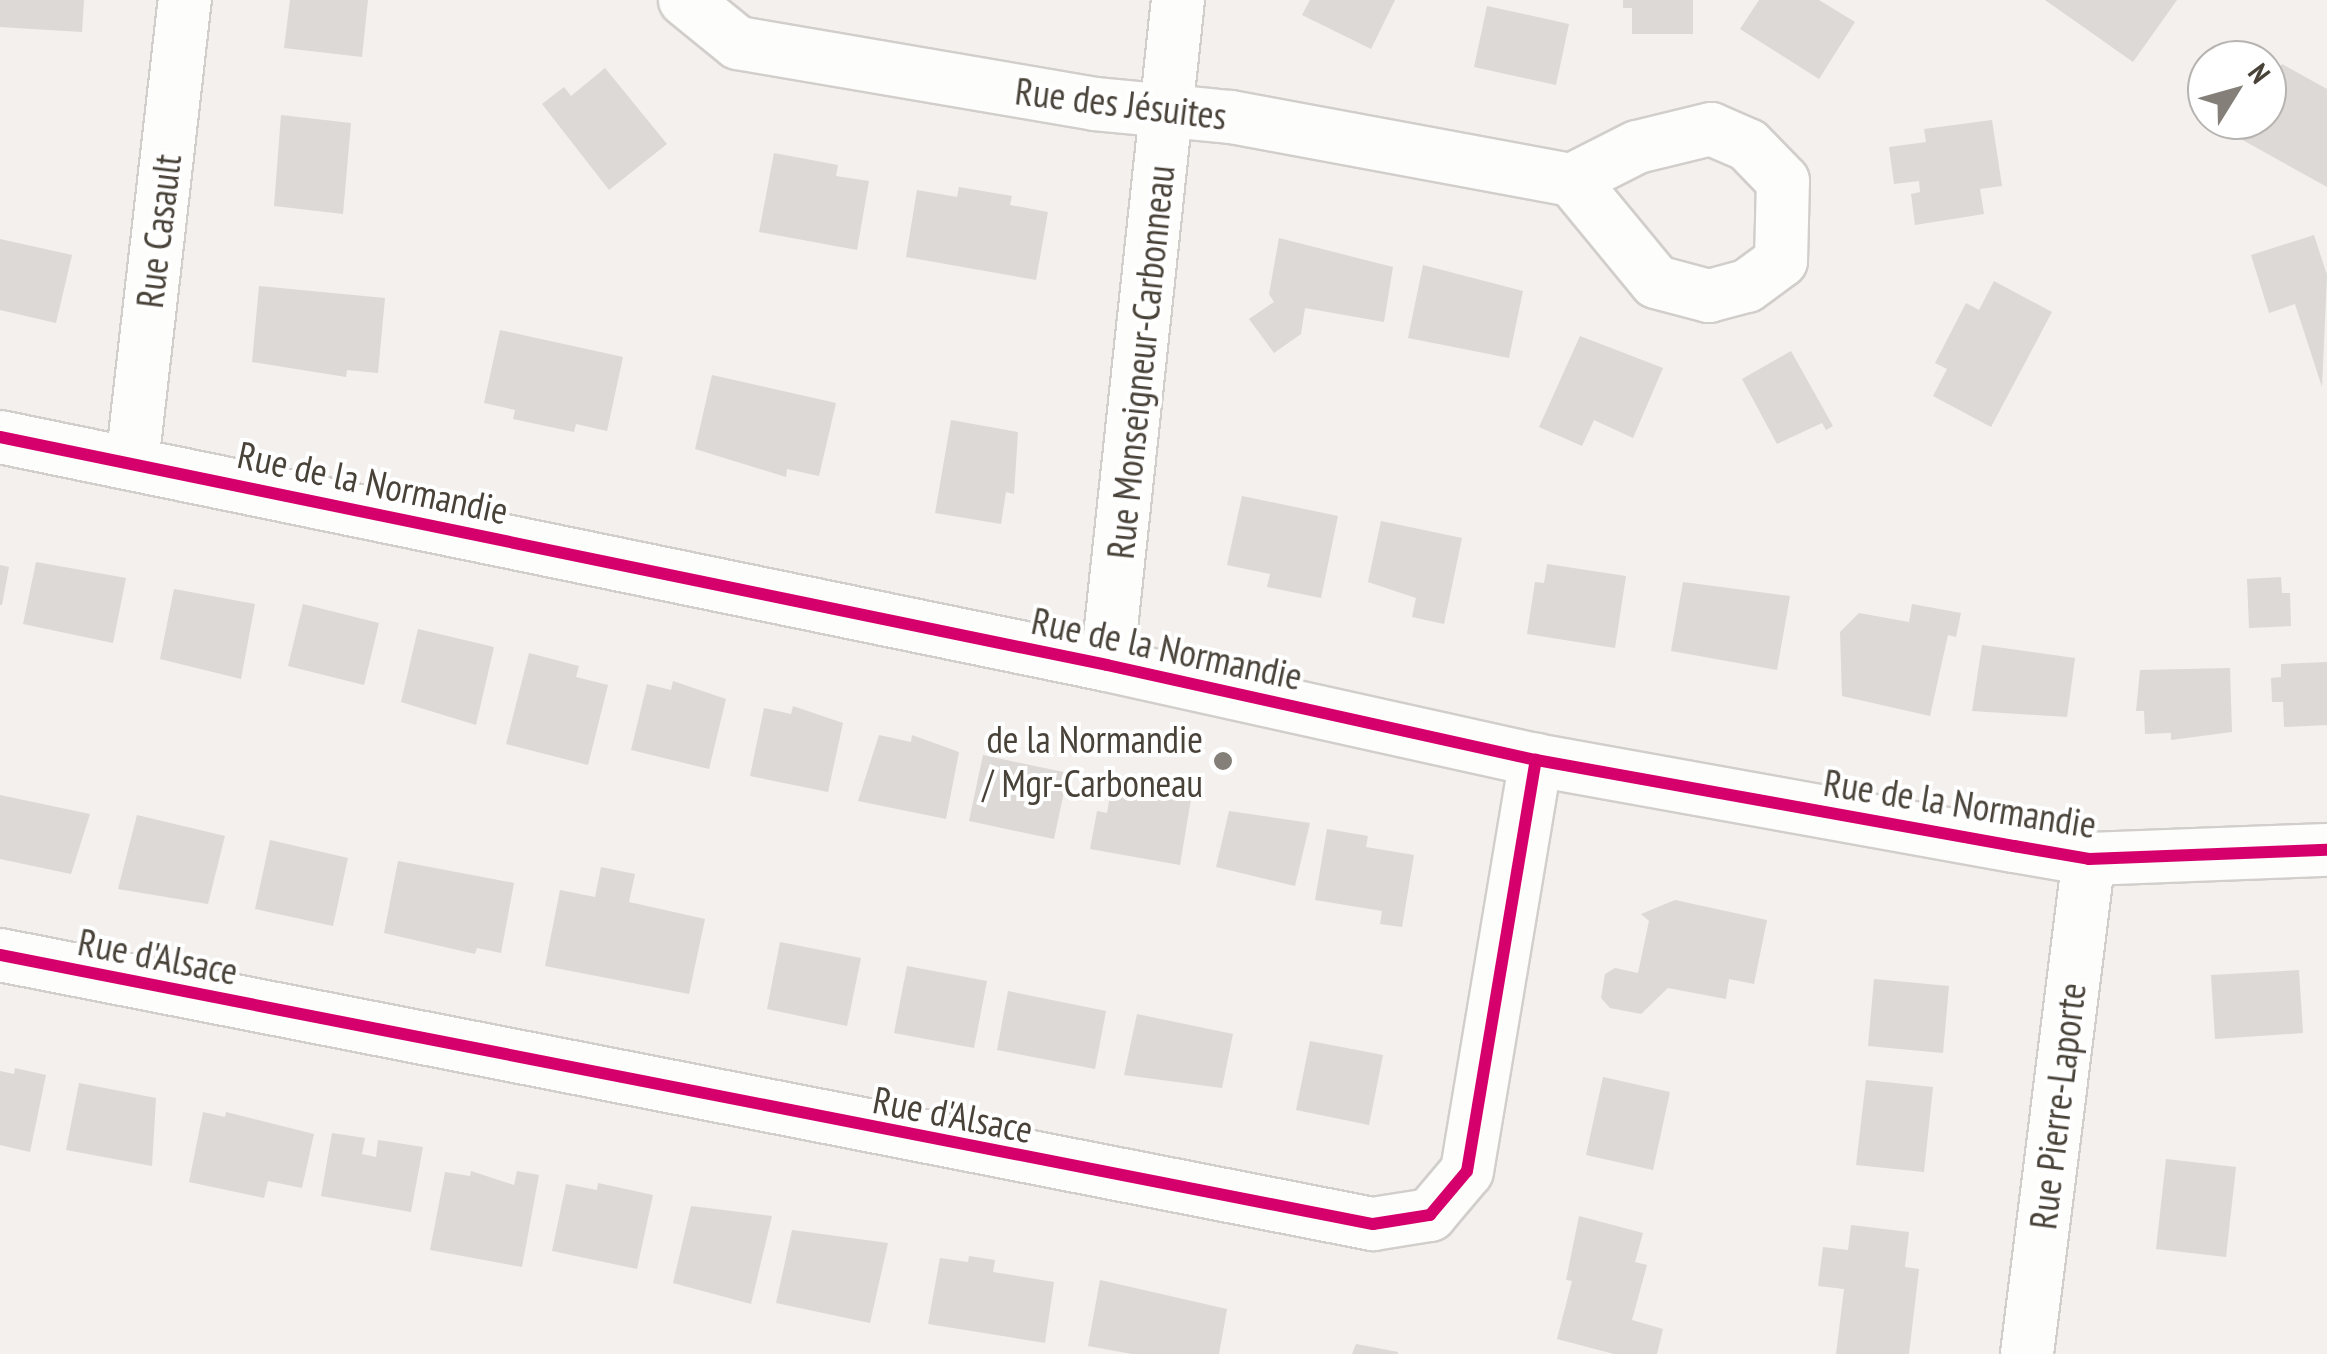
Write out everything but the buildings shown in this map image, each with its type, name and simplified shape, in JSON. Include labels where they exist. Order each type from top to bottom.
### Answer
[{"type":"street","name":"Rue Casault","points":[[132,463],[185,0]]},
{"type":"street","name":"Rue des Jésuites","points":[[686,0],[738,43],[1095,104],[1166,107],[1572,180]]},
{"type":"street","name":"Rue Monseigneur-Carbonneau","points":[[1108,664],[1178,0]]},
{"type":"street","name":"Rue de la Normandie","points":[[0,437],[1108,664],[1536,760],[2088,859],[2327,850]]},
{"type":"street","name":"Rue d'Alsace","points":[[0,955],[1374,1224],[1430,1215],[1467,1170],[1536,760]]},
{"type":"street","name":"Rue Pierre-Laporte","points":[[2027,1354],[2088,859]]},
{"type":"cycle path","points":[[0,437],[1107,665],[1536,760],[2014,846],[2089,859],[2327,850]]},
{"type":"cycle path","points":[[0,955],[1373,1224],[1430,1215],[1467,1171],[1536,760]]},
{"type":"place","name":"de la Normandie / Mgr-Carboneau","points":[[1223,761]]}]
